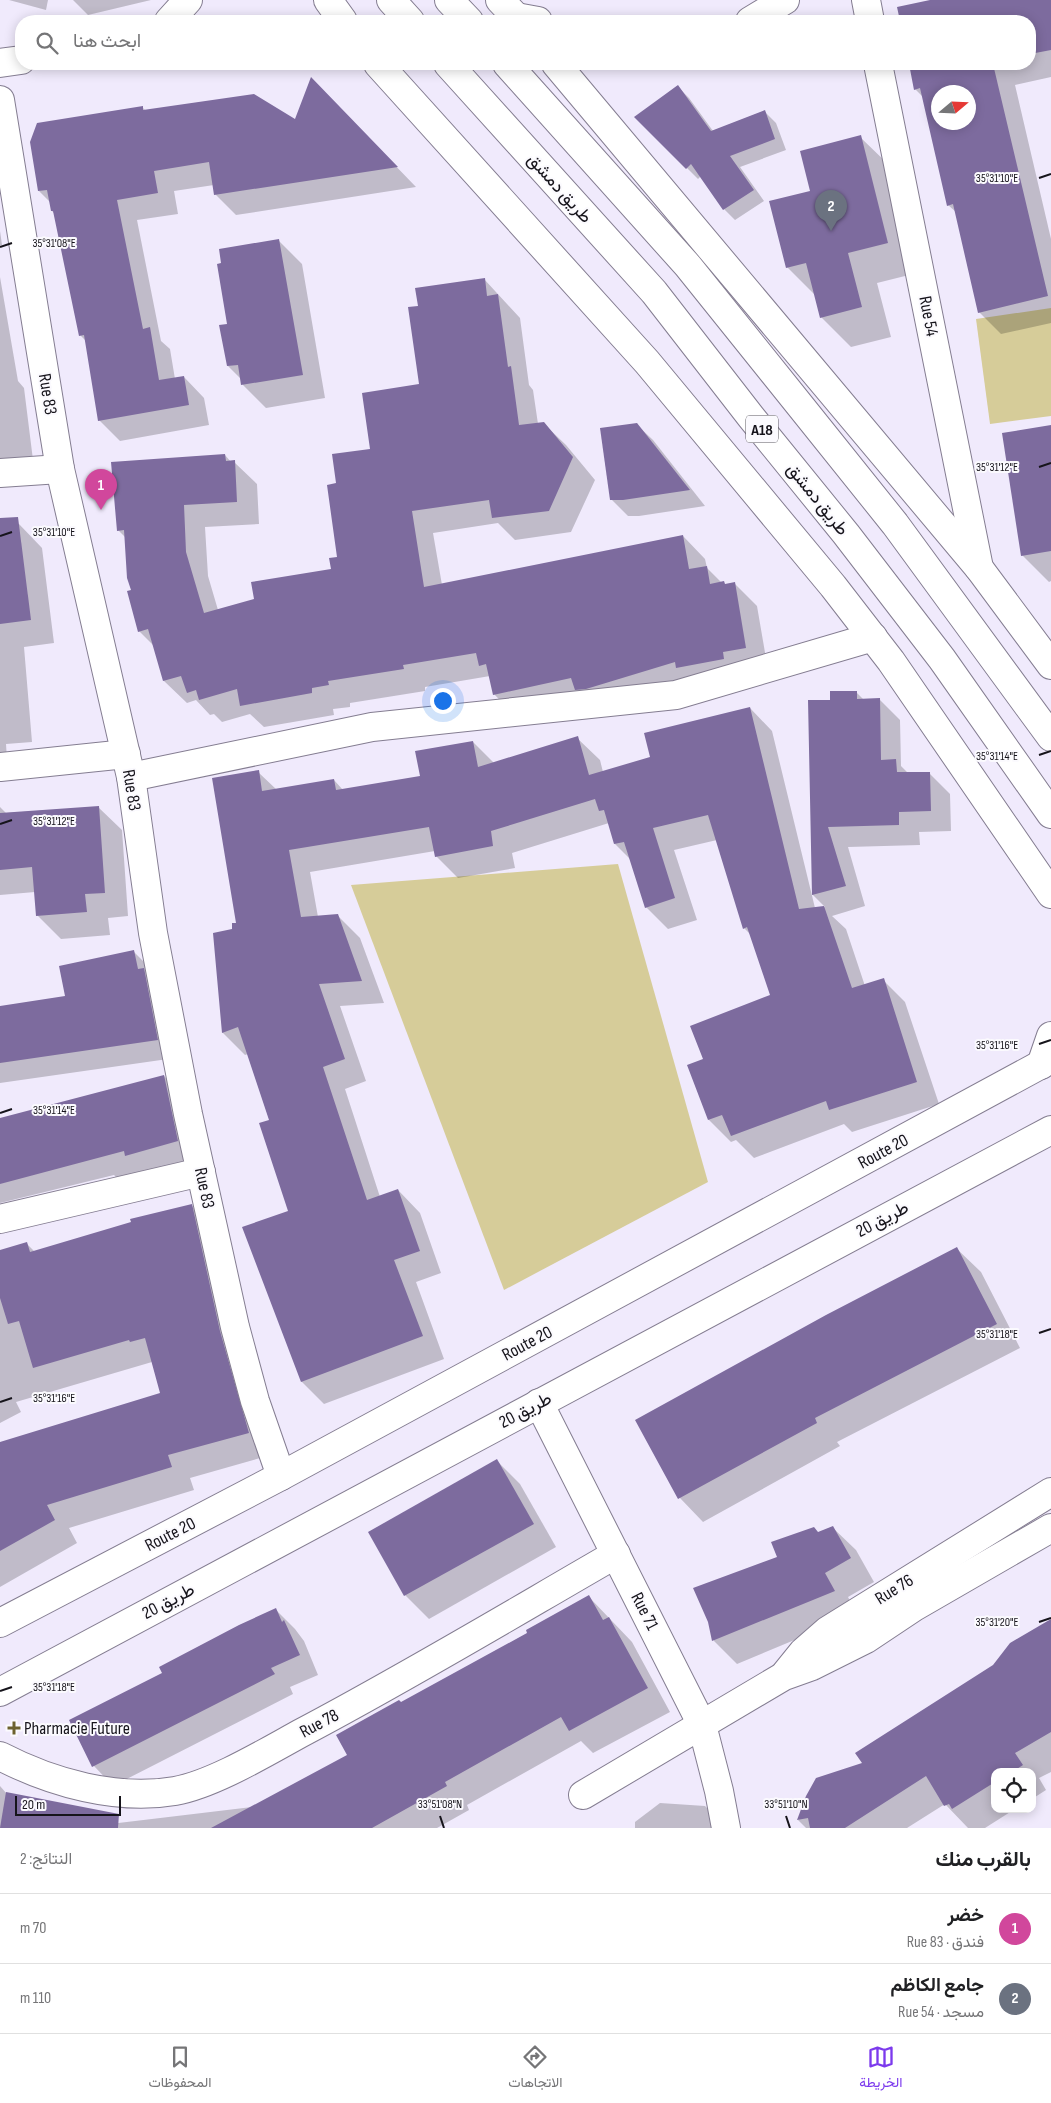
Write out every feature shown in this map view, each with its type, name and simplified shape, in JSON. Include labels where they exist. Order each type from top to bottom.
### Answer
[{"type":"main road","points":[[174,15],[188,0]]},
{"type":"main road","points":[[328,0],[339,15]]},
{"type":"main road","points":[[391,0],[405,15]]},
{"type":"main road","points":[[449,0],[463,15]]},
{"type":"main road","points":[[760,15],[785,0]]},
{"type":"main road","points":[[866,0],[869,15]]},
{"type":"main road","points":[[0,63],[15,61]]},
{"type":"main road","points":[[379,70],[647,362],[833,586],[873,637],[1051,894]]},
{"type":"main road","name":"طريق دمشق","points":[[453,70],[654,292],[846,534],[942,659],[1051,814]]},
{"type":"main road","name":"A18","points":[[512,70],[688,266],[895,524],[1051,737]]},
{"type":"main road","points":[[561,70],[979,568],[1051,665]]},
{"type":"main road","name":"Rue 54","points":[[879,70],[979,568]]},
{"type":"main road","name":"Rue 83","points":[[0,100],[60,469],[129,765],[153,933],[201,1172],[233,1318],[252,1392],[281,1476]]},
{"type":"main road","points":[[0,473],[60,469]]},
{"type":"main road","points":[[0,767],[129,765],[372,728],[676,695],[873,637]]},
{"type":"main road","points":[[1046,1062],[1051,1036]]},
{"type":"main road","name":"Route 20","points":[[0,1623],[281,1476],[1046,1062]]},
{"type":"main road","name":"طريق 20","points":[[0,1692],[1051,1130]]},
{"type":"main road","points":[[0,1219],[201,1172]]},
{"type":"main road","name":"Rue 71","points":[[540,1403],[702,1725],[719,1791],[726,1828]]},
{"type":"main road","name":"Rue 76","points":[[784,1676],[804,1652],[827,1631],[1051,1492]]},
{"type":"main road","name":"Rue 76","points":[[914,1607],[1015,1514]]},
{"type":"main road","name":"Rue 76","points":[[584,1795],[784,1676],[812,1666],[866,1639],[914,1607],[1051,1528]]},
{"type":"main road","name":"Rue 78","points":[[0,1756],[49,1777],[98,1790],[134,1794],[176,1790],[191,1786],[233,1768],[338,1713],[616,1554]]},
{"type":"shaded area","points":[[1051,308],[1051,416],[990,424],[976,319]]},
{"type":"shaded area","points":[[618,864],[708,1182],[504,1290],[351,885]]},
{"type":"building","points":[[930,0],[1051,0],[1051,50],[1036,53],[1036,15],[899,15],[897,7]]},
{"type":"building","points":[[910,70],[994,70],[1048,296],[978,313],[953,204],[947,206],[920,88],[914,90]]},
{"type":"building","points":[[311,77],[398,167],[214,195],[209,162],[154,171],[158,193],[117,200],[143,329],[150,327],[159,380],[184,376],[189,405],[98,421],[84,335],[79,336],[53,211],[51,211],[47,190],[38,191],[30,142],[37,123],[143,106],[143,110],[254,94],[295,119]]},
{"type":"building","points":[[678,85],[711,131],[765,110],[775,139],[730,156],[754,190],[723,210],[691,164],[686,169],[634,117]]},
{"type":"building","points":[[861,135],[888,243],[848,253],[862,307],[820,318],[806,263],[786,268],[769,201],[810,191],[800,151]]},
{"type":"building","points":[[279,239],[303,375],[241,385],[238,365],[227,366],[219,325],[227,324],[217,264],[221,263],[219,249]]},
{"type":"building","points":[[485,278],[487,296],[498,294],[508,367],[511,366],[519,425],[544,422],[573,457],[549,511],[492,518],[489,500],[412,511],[424,587],[683,535],[689,569],[707,566],[710,584],[724,581],[725,584],[735,582],[746,648],[723,652],[724,659],[676,668],[675,662],[586,689],[575,690],[571,678],[493,695],[486,664],[479,666],[476,653],[403,665],[404,669],[328,681],[329,685],[312,688],[312,693],[240,706],[237,689],[199,700],[196,690],[187,693],[181,676],[163,681],[148,629],[138,632],[127,591],[131,590],[127,578],[124,530],[117,531],[111,462],[225,454],[226,461],[235,460],[237,502],[184,505],[186,552],[204,613],[254,599],[251,582],[331,569],[329,558],[337,557],[327,485],[336,483],[332,454],[370,449],[362,393],[419,384],[408,307],[418,306],[415,288]]},
{"type":"building","points":[[637,423],[690,490],[623,500],[610,500],[600,428]]},
{"type":"building","points":[[1051,425],[1051,551],[1021,556],[1002,433]]},
{"type":"building","points":[[18,517],[31,620],[0,624],[0,518]]},
{"type":"building","points":[[830,691],[857,691],[857,699],[880,698],[881,760],[896,759],[897,772],[930,772],[931,811],[899,812],[899,825],[828,827],[846,886],[812,895],[808,700],[830,700]]},
{"type":"building","points":[[750,707],[799,909],[824,906],[852,988],[884,978],[917,1082],[829,1110],[826,1101],[731,1136],[722,1115],[708,1120],[687,1065],[703,1059],[690,1026],[770,995],[747,927],[743,929],[708,815],[653,828],[675,898],[645,908],[624,842],[614,844],[604,810],[599,811],[595,799],[491,831],[493,846],[435,857],[429,827],[289,850],[301,917],[338,914],[362,981],[319,984],[345,1059],[323,1067],[367,1200],[398,1189],[420,1251],[394,1260],[423,1336],[301,1382],[242,1227],[288,1211],[259,1123],[269,1120],[238,1027],[222,1033],[213,933],[232,929],[232,923],[236,923],[212,778],[259,770],[262,791],[334,779],[336,790],[420,776],[415,751],[473,741],[478,767],[578,736],[589,775],[650,757],[644,733]]},
{"type":"building","points":[[99,806],[105,893],[85,894],[87,912],[36,916],[32,867],[0,870],[0,813]]},
{"type":"building","points":[[134,950],[138,969],[144,968],[158,1040],[0,1063],[0,1006],[65,996],[59,966]]},
{"type":"building","points":[[164,1075],[178,1141],[125,1156],[124,1151],[0,1184],[0,1118]]},
{"type":"building","points":[[192,1204],[220,1331],[249,1433],[168,1455],[172,1467],[47,1505],[55,1520],[0,1551],[0,1442],[160,1393],[145,1338],[130,1342],[129,1340],[33,1368],[19,1321],[8,1324],[0,1298],[0,1250],[27,1242],[30,1252],[131,1222],[130,1219]]},
{"type":"building","points":[[957,1247],[997,1324],[815,1418],[817,1423],[678,1499],[635,1420],[826,1315]]},
{"type":"building","points":[[497,1459],[534,1524],[404,1596],[368,1532]]},
{"type":"building","points":[[833,1526],[851,1558],[825,1573],[835,1591],[712,1641],[708,1622],[693,1588],[777,1557],[771,1542],[814,1527],[818,1532]]},
{"type":"building","points":[[589,1595],[603,1620],[609,1617],[648,1688],[569,1731],[561,1717],[445,1782],[447,1786],[372,1828],[211,1828],[347,1755],[336,1735],[399,1700],[401,1702],[527,1633],[526,1630]]},
{"type":"building","points":[[276,1608],[282,1622],[284,1620],[300,1655],[271,1668],[275,1674],[92,1767],[69,1720],[162,1673],[159,1667]]},
{"type":"building","points":[[1051,1619],[1051,1732],[1015,1753],[1023,1765],[1018,1768],[991,1768],[991,1785],[952,1809],[949,1804],[944,1806],[926,1776],[845,1828],[810,1828],[808,1818],[797,1820],[806,1796],[816,1778],[862,1763],[855,1753],[993,1665],[1010,1643]]},
{"type":"building","points":[[6,1792],[119,1814],[118,1828],[0,1828]]},
{"type":"place","name":"جامع الكاظم","points":[[831,231]]},
{"type":"place","name":"خضر","points":[[101,510]]},
{"type":"place","name":"Pharmacie Future","points":[[14,1728]]}]
